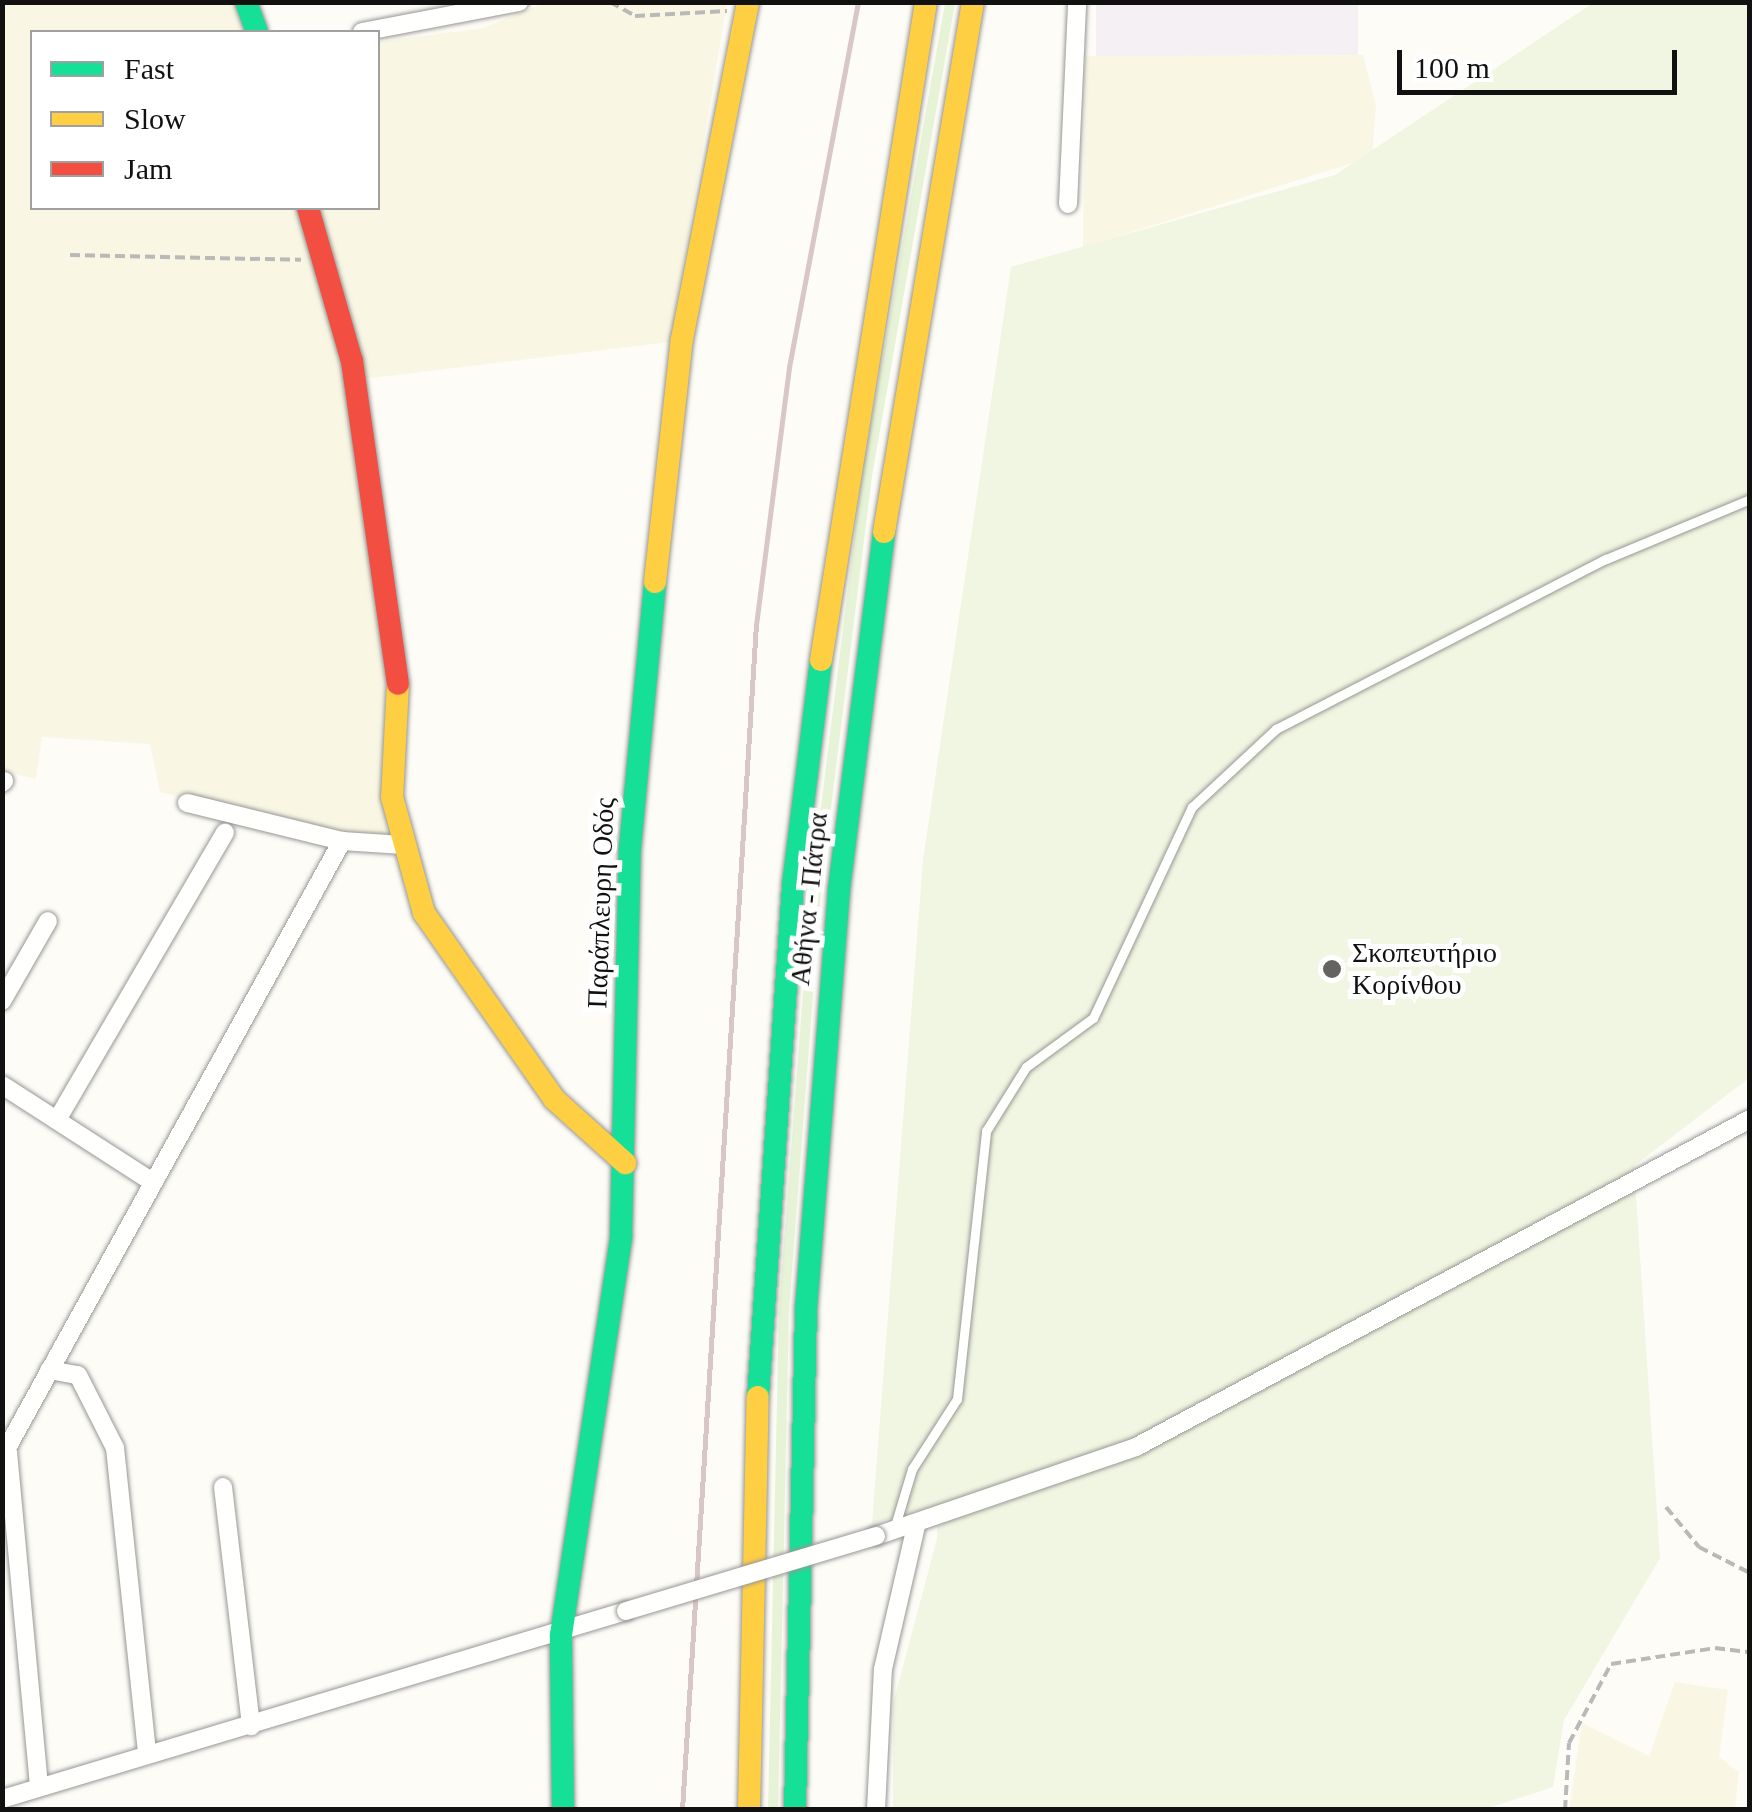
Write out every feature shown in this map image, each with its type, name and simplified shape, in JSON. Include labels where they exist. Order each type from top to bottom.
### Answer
[{"type":"main road","points":[[246,2],[256,30]]},
{"type":"main road","name":"Αθήνα - Πάτρα","points":[[749,1810],[760,1308],[790,916],[844,473],[926,2]]},
{"type":"main road","name":"Αθήνα - Πάτρα","points":[[796,1810],[806,1309],[839,889],[892,462],[973,2]]},
{"type":"main road","name":"Παράπλευρη Οδός","points":[[564,1810],[560,1636],[608,1345],[625,1163],[630,848],[654,588],[682,338],[747,6]]},
{"type":"main road","points":[[309,210],[334,272],[398,676],[390,780],[403,844],[454,964],[554,1099],[625,1163]]},
{"type":"street","points":[[372,30],[518,2]]},
{"type":"street","points":[[1068,204],[1077,2]]},
{"type":"street","points":[[187,803],[342,841],[403,844]]},
{"type":"street","points":[[57,1120],[225,834]]},
{"type":"street","points":[[38,1784],[5,1454],[148,1179],[342,841]]},
{"type":"street","points":[[2,1002],[48,922]]},
{"type":"street","points":[[2,1085],[148,1179]]},
{"type":"street","points":[[2,1799],[38,1784],[560,1636],[626,1611],[916,1526],[1136,1447],[1750,1119]]},
{"type":"street","points":[[49,1370],[78,1376],[115,1448],[147,1754]]},
{"type":"street","points":[[223,1486],[251,1726]]},
{"type":"street","points":[[876,1810],[882,1670],[916,1526]]},
{"type":"lane","points":[[884,1534],[912,1470],[957,1399],[986,1131],[1026,1067],[1093,1018],[1192,806],[1276,729],[1606,559],[1750,499]]},
{"type":"path","points":[[610,2],[635,16],[747,6]]},
{"type":"path","points":[[70,256],[308,260],[334,272]]},
{"type":"path","points":[[1666,1507],[1699,1548],[1750,1573]]},
{"type":"path","points":[[1564,1810],[1569,1743],[1611,1664],[1715,1648],[1750,1652]]},
{"type":"shaded area","points":[[3,3],[232,3],[244,30],[30,30],[30,210],[380,210],[380,42],[483,28],[544,3],[727,3],[670,342],[347,381],[395,701],[398,837],[345,837],[160,792],[150,744],[42,737],[36,779],[3,771]]},
{"type":"shaded area","points":[[1096,3],[1358,3],[1358,57],[1096,57]]},
{"type":"shaded area","points":[[1363,55],[1376,105],[1372,157],[1083,247],[1085,56]]},
{"type":"shaded area","points":[[1675,1682],[1728,1690],[1719,1757],[1739,1772],[1735,1809],[1569,1809],[1582,1723],[1649,1756]]},
{"type":"green space","points":[[945,3],[955,3],[872,476],[821,889],[789,1309],[778,1809],[768,1810],[779,1309],[811,888],[862,475]]},
{"type":"green space","name":"Σκοπευτήριο Κορίνθου","points":[[1593,3],[1749,3],[1749,1078],[1634,1166],[1660,1558],[1564,1720],[1553,1787],[1482,1810],[893,1809],[893,1704],[937,1539],[938,1505],[872,1524],[923,860],[1011,267],[1335,175]]},
{"type":"railway","points":[[682,1810],[756,625],[789,367],[858,2]]},
{"type":"traffic: fast","points":[[246,2],[256,30]]},
{"type":"traffic: fast","points":[[795,1810],[806,1309],[839,889],[884,532]]},
{"type":"traffic: fast","points":[[563,1810],[561,1635],[621,1236],[630,848],[655,582]]},
{"type":"traffic: fast","points":[[758,1397],[793,885],[821,660]]},
{"type":"traffic: slow","points":[[655,582],[682,339],[748,2]]},
{"type":"traffic: slow","points":[[821,660],[926,2]]},
{"type":"traffic: slow","points":[[884,532],[973,2]]},
{"type":"traffic: slow","points":[[398,684],[392,797],[424,913],[554,1099],[625,1163]]},
{"type":"traffic: slow","points":[[749,1810],[758,1397]]},
{"type":"traffic: jam","points":[[309,210],[352,361],[398,684]]},
{"type":"place","name":"Σκοπευτήριο Κορίνθου","points":[[1332,969]]}]
